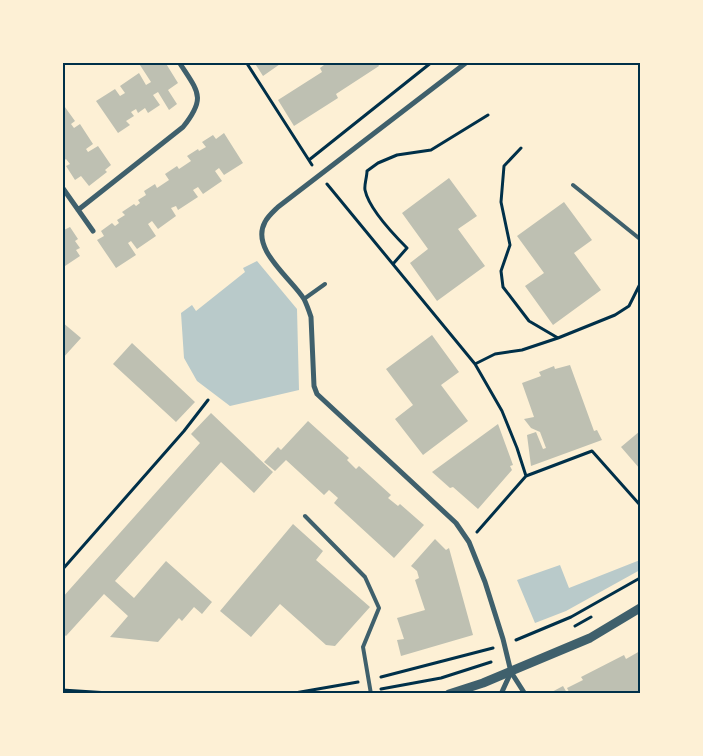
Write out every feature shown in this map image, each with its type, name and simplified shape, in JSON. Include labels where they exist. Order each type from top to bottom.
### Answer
[{"type":"street","points":[[78,210],[183,127],[194,112],[199,98],[193,83],[179,62]]},
{"type":"street","points":[[467,62],[278,207],[265,222],[262,232],[267,254],[304,298],[311,317],[312,363],[314,386],[317,394],[438,504],[456,523],[469,542],[485,582],[511,672],[525,694]]},
{"type":"street","points":[[62,187],[93,231]]},
{"type":"street","points":[[449,694],[511,672],[590,638],[640,608]]},
{"type":"street","points":[[501,694],[511,672]]},
{"type":"lane","points":[[573,186],[640,239]]},
{"type":"lane","points":[[304,298],[325,284]]},
{"type":"lane","points":[[305,516],[365,577],[379,608],[363,646],[371,694]]},
{"type":"path","points":[[246,62],[320,176],[475,364],[502,411],[526,476]]},
{"type":"path","points":[[309,160],[432,62]]},
{"type":"path","points":[[393,264],[407,248],[395,237],[371,204],[365,190],[367,171],[378,163],[397,155],[431,150],[488,115]]},
{"type":"path","points":[[521,148],[504,166],[501,202],[510,245],[501,271],[502,286],[529,321],[558,338]]},
{"type":"path","points":[[475,364],[495,354],[522,350],[558,338],[615,315],[629,306],[640,284]]},
{"type":"path","points":[[62,570],[184,431],[208,400]]},
{"type":"path","points":[[469,542],[526,476],[592,451],[640,505]]},
{"type":"path","points":[[289,694],[369,680],[504,644],[571,617],[640,578]]},
{"type":"path","points":[[62,690],[125,694]]},
{"type":"shaded area","points":[[257,261],[297,309],[299,390],[230,406],[197,381],[184,358],[181,313],[192,305],[196,311],[245,272],[243,268]]},
{"type":"shaded area","points":[[640,560],[640,570],[566,611],[535,623],[517,580],[560,565],[569,588]]},
{"type":"building","points":[[138,62],[165,62],[178,83],[168,90],[177,104],[169,110],[158,92],[153,95],[160,105],[148,113],[145,108],[138,113],[136,109],[131,112],[134,116],[126,121],[130,125],[118,133],[96,101],[115,89],[120,96],[125,93],[120,86],[139,73],[146,85],[151,82]]},
{"type":"building","points":[[254,62],[283,62],[263,76]]},
{"type":"building","points":[[328,62],[377,62],[379,66],[336,94],[338,98],[294,126],[278,100],[322,72],[320,68]]},
{"type":"building","points":[[62,103],[75,121],[71,124],[74,128],[80,124],[93,144],[86,149],[88,152],[98,146],[111,165],[105,170],[107,172],[89,186],[81,176],[75,180],[66,166],[70,164],[66,159],[62,162]]},
{"type":"building","points":[[224,133],[243,163],[224,175],[219,168],[215,171],[222,181],[203,194],[198,187],[193,190],[198,197],[178,210],[176,206],[171,208],[176,216],[158,229],[152,221],[148,224],[156,236],[137,249],[131,241],[128,243],[136,255],[116,268],[97,240],[104,236],[101,231],[112,223],[115,226],[119,223],[117,220],[125,215],[122,212],[134,204],[136,206],[140,203],[138,200],[146,195],[144,191],[155,184],[157,188],[169,180],[165,174],[177,166],[179,169],[191,161],[187,156],[198,149],[199,151],[206,147],[202,142],[213,135],[216,139]]},
{"type":"building","points":[[449,178],[477,216],[458,229],[485,266],[437,301],[410,263],[428,249],[402,213]]},
{"type":"building","points":[[564,202],[592,240],[574,253],[601,290],[553,325],[525,286],[544,273],[517,236]]},
{"type":"building","points":[[70,227],[78,239],[75,241],[80,248],[76,250],[80,256],[62,268],[62,231]]},
{"type":"building","points":[[62,322],[81,338],[62,359]]},
{"type":"building","points":[[432,335],[459,372],[441,385],[468,421],[423,455],[395,419],[413,405],[386,369]]},
{"type":"building","points":[[132,343],[195,402],[176,422],[113,364]]},
{"type":"building","points":[[570,365],[594,431],[597,430],[602,440],[531,466],[527,435],[536,432],[543,449],[546,448],[540,432],[531,428],[524,419],[534,417],[522,383],[541,376],[539,372],[554,366],[555,369]]},
{"type":"building","points":[[211,413],[273,472],[254,493],[221,462],[115,581],[134,598],[166,561],[212,602],[202,614],[194,607],[182,621],[179,618],[158,642],[110,637],[128,616],[104,594],[66,636],[62,633],[62,598],[200,443],[191,434]]},
{"type":"building","points":[[308,421],[349,458],[347,460],[356,469],[359,466],[391,495],[388,498],[398,506],[400,504],[424,525],[394,558],[334,503],[338,498],[329,490],[324,495],[286,460],[275,471],[264,462],[278,447],[281,450]]},
{"type":"building","points":[[498,424],[513,465],[510,466],[512,470],[478,509],[432,472]]},
{"type":"building","points":[[640,431],[640,469],[621,447]]},
{"type":"building","points":[[293,524],[323,551],[316,560],[370,607],[335,646],[326,645],[280,604],[251,637],[220,611]]},
{"type":"building","points":[[435,539],[446,550],[449,548],[473,635],[401,656],[397,640],[404,639],[397,618],[425,610],[415,580],[419,578],[417,571],[411,566]]},
{"type":"building","points":[[640,651],[640,692],[637,694],[548,694],[563,686],[567,693],[569,692],[567,688],[583,680],[581,677],[624,655],[626,659]]}]
